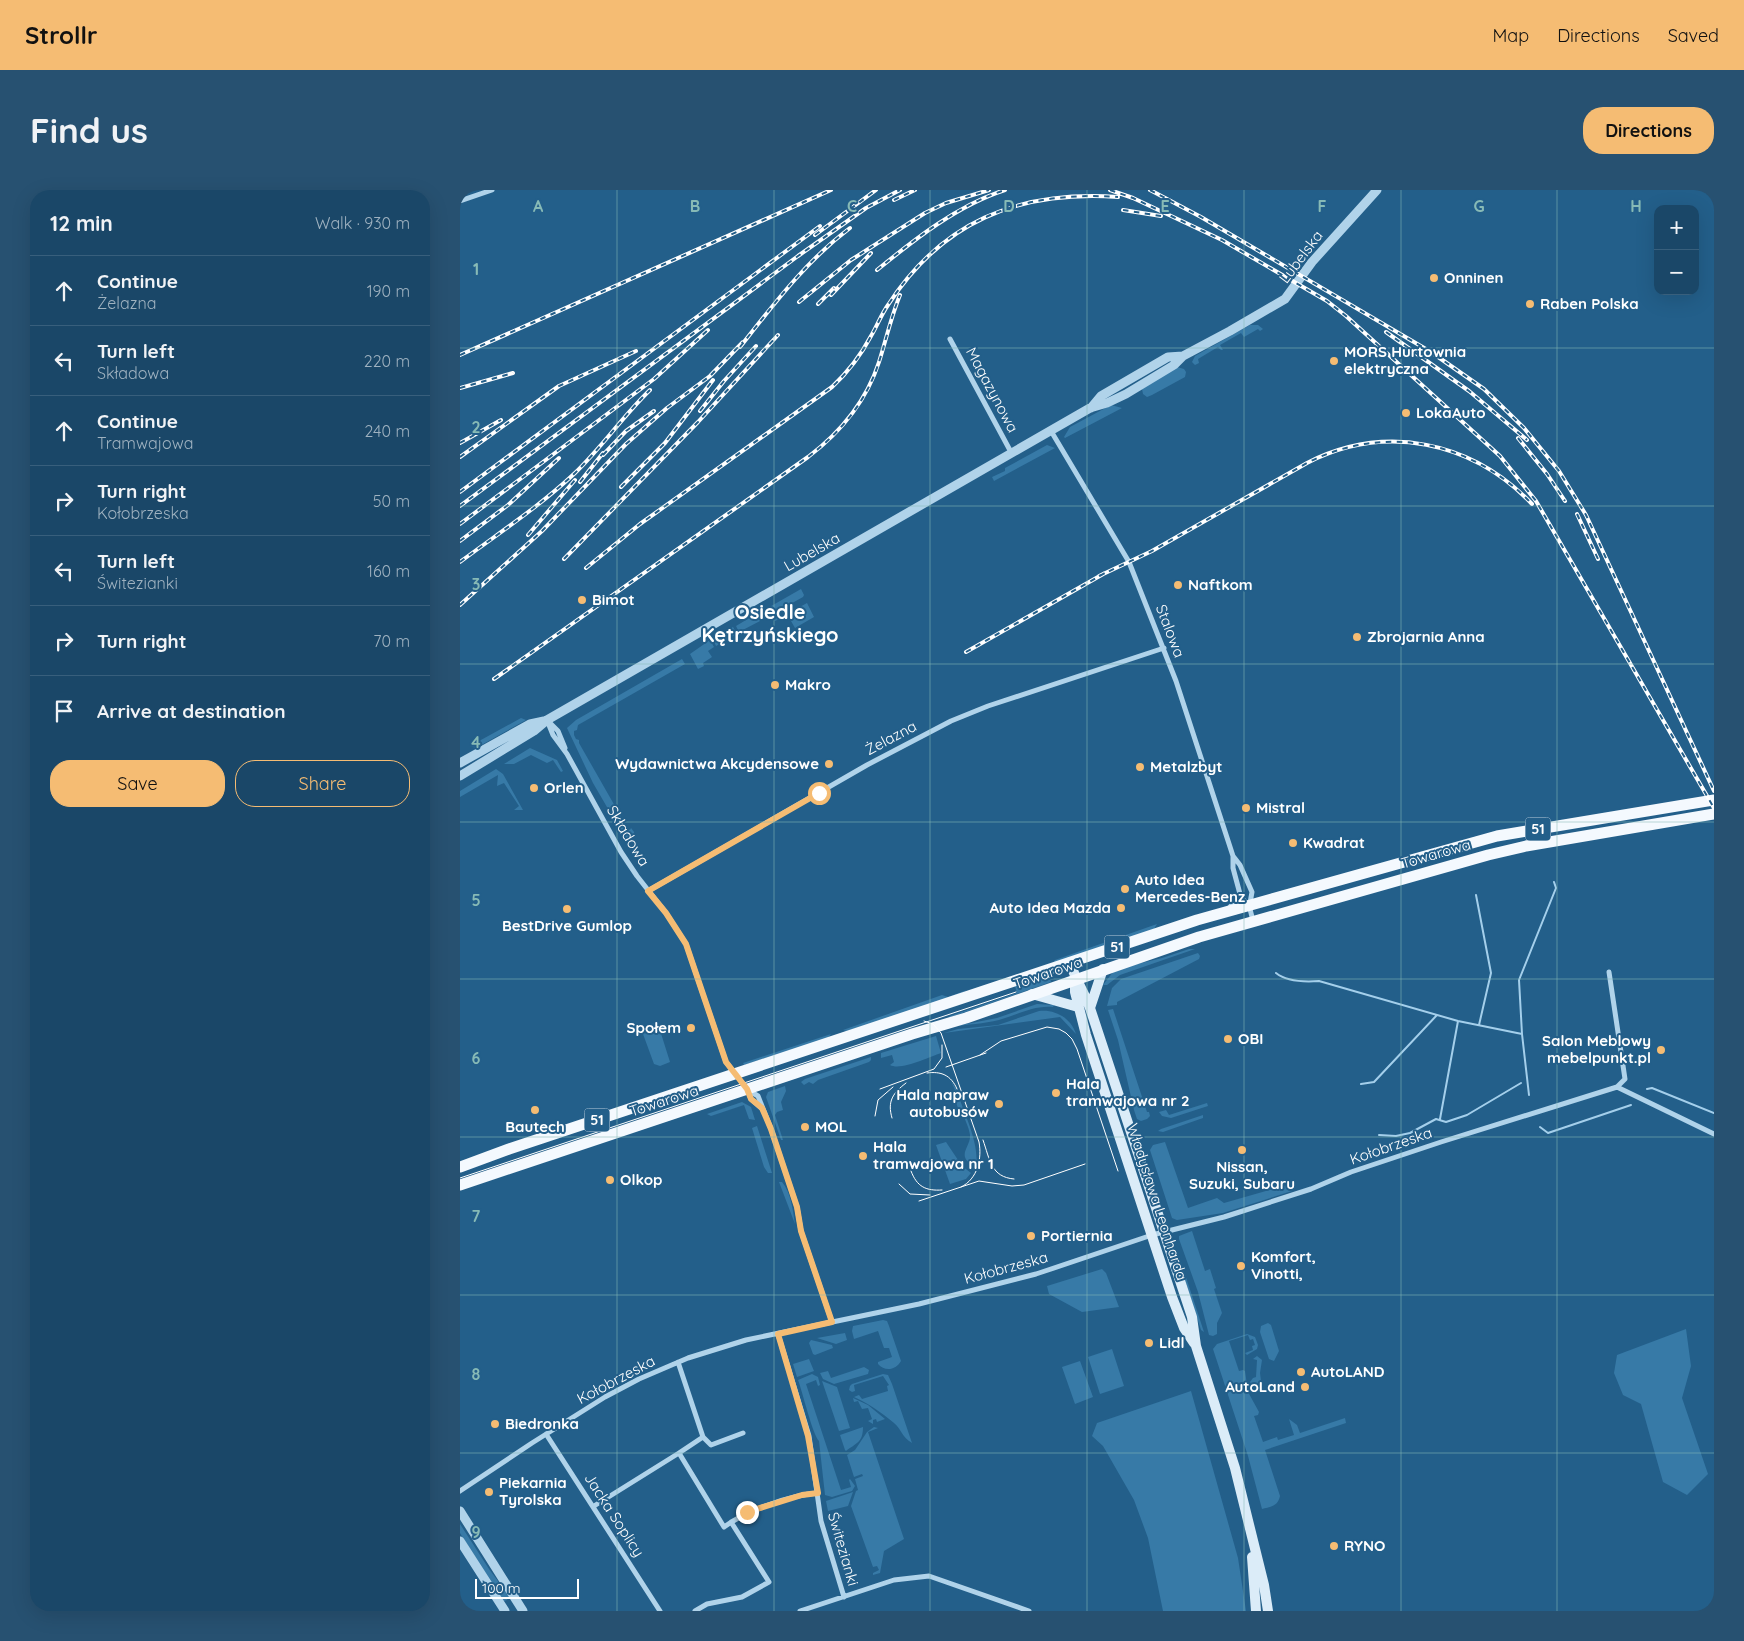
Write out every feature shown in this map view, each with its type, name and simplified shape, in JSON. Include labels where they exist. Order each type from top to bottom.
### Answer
[{"type":"main road","name":"Towarowa","points":[[460,1167],[1177,926],[1483,840],[1708,801]]},
{"type":"main road","name":"Towarowa","points":[[460,1185],[930,1028],[966,1018],[1200,937],[1497,853],[1712,814]]},
{"type":"main road","points":[[1590,835],[1598,827],[1592,820]]},
{"type":"main road","name":"Władysława Leonharda","points":[[1070,962],[1075,979],[1078,1007],[1152,1235],[1184,1328],[1196,1346]]},
{"type":"main road","points":[[1090,1008],[1103,969]]},
{"type":"main road","name":"Władysława Leonharda","points":[[1075,979],[1083,989],[1090,1008],[1192,1317],[1196,1346],[1236,1468],[1264,1585],[1268,1611]]},
{"type":"main road","points":[[1032,994],[1078,1007]]},
{"type":"main road","name":"Władysława Leonharda","points":[[1252,1539],[1253,1586],[1256,1611]]},
{"type":"street","points":[[460,201],[492,190]]},
{"type":"street","name":"Lubelska","points":[[460,776],[534,731],[547,720],[1090,408],[1107,403],[1126,394],[1174,365],[1183,356],[1285,299],[1312,262],[1377,190]]},
{"type":"street","name":"Magazynowa","points":[[950,339],[1012,454]]},
{"type":"street","name":"Stalowa","points":[[1051,431],[1128,560],[1164,648],[1233,856],[1233,868],[1240,894],[1249,905]]},
{"type":"street","name":"Żelazna","points":[[648,891],[859,770],[953,720],[988,706],[1164,648]]},
{"type":"street","name":"Lubelska","points":[[460,763],[530,724],[547,720]]},
{"type":"street","name":"Składowa","points":[[547,720],[558,731],[567,754],[621,852],[666,913],[686,944],[726,1062],[747,1089],[751,1099],[762,1108],[771,1129],[797,1207],[801,1231],[832,1322]]},
{"type":"street","name":"Stalowa","points":[[1233,856],[1240,865],[1251,890],[1252,897],[1249,905],[1253,922]]},
{"type":"street","points":[[1251,890],[1262,896],[1274,898]]},
{"type":"street","points":[[1225,912],[1234,904],[1240,894]]},
{"type":"street","points":[[1610,972],[1625,1079],[1617,1087],[1714,1134]]},
{"type":"street","name":"Kołobrzeska","points":[[460,1491],[605,1396],[678,1362],[720,1347],[919,1304],[1050,1269],[1152,1235],[1224,1217],[1311,1190],[1351,1172],[1617,1087]]},
{"type":"street","name":"Świtezianki","points":[[778,1334],[808,1436],[821,1521],[844,1597]]},
{"type":"street","points":[[678,1362],[703,1437],[711,1445],[743,1433]]},
{"type":"street","name":"Jacka Soplicy","points":[[546,1434],[660,1611]]},
{"type":"street","points":[[594,1506],[703,1437]]},
{"type":"street","points":[[679,1453],[724,1527],[747,1512],[802,1495],[818,1493]]},
{"type":"street","points":[[460,1511],[523,1611]]},
{"type":"street","points":[[696,1611],[707,1604],[742,1597],[769,1582],[731,1522]]},
{"type":"street","points":[[460,1541],[505,1610],[517,1601]]},
{"type":"street","points":[[800,1611],[894,1580],[929,1576],[1029,1611]]},
{"type":"shaded area","points":[[1250,325],[1258,325],[1263,329],[1260,331],[1258,329],[1244,337],[1241,333],[1220,345],[1223,350],[1218,347],[1198,359],[1199,363],[1195,365],[1192,362],[1195,356]]},
{"type":"shaded area","points":[[1177,367],[1184,369],[1186,372],[1185,377],[1152,395],[1147,397],[1143,394],[1142,389]]},
{"type":"shaded area","points":[[1111,405],[1122,408],[1064,437],[1070,427]]},
{"type":"shaded area","points":[[1047,445],[1055,448],[994,481],[992,477],[1005,471],[1005,468]]},
{"type":"shaded area","points":[[801,589],[803,597],[776,612],[779,619],[775,621],[771,614],[762,619],[759,613]]},
{"type":"shaded area","points":[[807,603],[814,617],[795,628],[787,614]]},
{"type":"shaded area","points":[[756,614],[760,621],[739,632],[736,626]]},
{"type":"shaded area","points":[[733,627],[737,634],[716,646],[713,639]]},
{"type":"shaded area","points":[[710,640],[714,647],[708,651],[712,657],[703,663],[704,666],[698,669],[690,654]]},
{"type":"shaded area","points":[[682,659],[685,664],[578,725],[577,730],[574,731],[576,739],[579,740],[628,829],[630,830],[631,828],[634,832],[634,836],[628,840],[625,838],[593,783],[567,728],[576,720]]},
{"type":"shaded area","points":[[521,718],[526,720],[476,748],[470,746]]},
{"type":"shaded area","points":[[530,748],[557,760],[563,771],[561,772],[553,760],[547,763],[531,755],[514,764],[504,764]]},
{"type":"shaded area","points":[[496,769],[503,774],[523,810],[514,810],[519,806],[504,783],[497,786],[498,775],[460,797],[460,791]]},
{"type":"shaded area","points":[[1157,924],[1154,929],[1053,964],[1055,960]]},
{"type":"shaded area","points":[[1189,949],[1195,949],[1120,975],[1107,985],[1103,985],[1113,972]]},
{"type":"shaded area","points":[[1198,953],[1199,959],[1117,1002],[1117,1005],[1107,1006],[1112,988],[1121,979]]},
{"type":"shaded area","points":[[1049,974],[1051,982],[948,1018],[1017,993],[1015,986]]},
{"type":"shaded area","points":[[967,990],[956,996],[847,1031],[843,1030],[942,995],[948,997]]},
{"type":"shaded area","points":[[1037,1004],[1054,1005],[1053,1007],[1032,1009],[993,1021],[951,1027],[997,1018]]},
{"type":"shaded area","points":[[1113,1009],[1147,1112],[1149,1112],[1150,1116],[1141,1121],[1137,1119],[1134,1110],[1118,1040],[1108,1010]]},
{"type":"shaded area","points":[[1039,1011],[1051,1011],[1062,1016],[1074,1028],[1076,1034],[1060,1017],[944,1033],[958,1029],[998,1025]]},
{"type":"shaded area","points":[[658,1024],[670,1062],[660,1066],[654,1064],[643,1034],[645,1026]]},
{"type":"shaded area","points":[[831,1034],[828,1038],[744,1065],[743,1063]]},
{"type":"shaded area","points":[[936,1036],[941,1053],[901,1066],[890,1065],[894,1062],[892,1055],[881,1058],[881,1053]]},
{"type":"shaded area","points":[[871,1057],[869,1062],[818,1080],[813,1084],[809,1082],[804,1085],[801,1082],[805,1079]]},
{"type":"shaded area","points":[[951,1081],[956,1089],[970,1127],[976,1148],[976,1167],[966,1159],[965,1152],[970,1135],[962,1111],[959,1111],[952,1091],[955,1090]]},
{"type":"shaded area","points":[[785,1086],[786,1091],[781,1102],[783,1110],[775,1115],[783,1140],[781,1140],[766,1097],[768,1092]]},
{"type":"shaded area","points":[[742,1102],[751,1107],[755,1120],[749,1119],[744,1105],[711,1116],[707,1114]]},
{"type":"shaded area","points":[[1207,1103],[1208,1106],[1171,1118],[1162,1116],[1159,1112],[1166,1110],[1169,1115]]},
{"type":"shaded area","points":[[1203,1115],[1203,1118],[1163,1132],[1158,1131],[1161,1129]]},
{"type":"shaded area","points":[[757,1126],[772,1173],[768,1173],[764,1167],[752,1128]]},
{"type":"shaded area","points":[[946,1142],[962,1166],[971,1173],[966,1179],[950,1184],[936,1145]]},
{"type":"shaded area","points":[[1165,1142],[1188,1208],[1217,1198],[1224,1203],[1287,1185],[1293,1187],[1292,1191],[1223,1213],[1177,1220],[1172,1218],[1150,1150],[1153,1145]]},
{"type":"shaded area","points":[[779,1182],[782,1182],[788,1191],[795,1224]]},
{"type":"shaded area","points":[[1192,1231],[1205,1271],[1210,1269],[1222,1313],[1217,1323],[1217,1334],[1213,1336],[1209,1335],[1198,1292],[1179,1239],[1179,1236]]},
{"type":"shaded area","points":[[1175,1249],[1177,1250],[1204,1332],[1201,1330]]},
{"type":"shaded area","points":[[1102,1269],[1106,1273],[1119,1307],[1082,1312],[1049,1294],[1047,1286]]},
{"type":"shaded area","points":[[883,1320],[887,1321],[901,1361],[890,1369],[881,1367],[878,1364],[878,1362],[892,1357],[889,1348],[884,1348],[878,1331],[854,1339],[852,1331],[853,1326]]},
{"type":"shaded area","points":[[1268,1323],[1271,1325],[1279,1351],[1274,1361],[1269,1359],[1260,1332],[1261,1326]]},
{"type":"shaded area","points":[[1686,1329],[1691,1366],[1682,1398],[1708,1474],[1687,1495],[1663,1482],[1641,1404],[1623,1395],[1614,1373],[1617,1355]]},
{"type":"shaded area","points":[[845,1333],[847,1340],[836,1344],[817,1338]]},
{"type":"shaded area","points":[[1247,1334],[1255,1337],[1258,1345],[1257,1349],[1247,1355],[1245,1353],[1253,1350],[1252,1346],[1255,1345],[1253,1339],[1250,1340],[1248,1335],[1229,1341],[1239,1371],[1245,1371],[1248,1392],[1259,1412],[1258,1415],[1254,1416],[1263,1442],[1277,1437],[1278,1440],[1294,1435],[1289,1419],[1297,1425],[1300,1433],[1345,1418],[1346,1423],[1265,1450],[1280,1496],[1276,1504],[1262,1509],[1248,1456],[1213,1349],[1217,1344]]},
{"type":"shaded area","points":[[811,1340],[832,1345],[833,1348],[815,1355],[809,1343]]},
{"type":"shaded area","points":[[1112,1349],[1124,1386],[1100,1394],[1088,1357]]},
{"type":"shaded area","points":[[1257,1356],[1262,1360],[1261,1381],[1258,1385],[1253,1386],[1250,1382],[1256,1377],[1257,1360],[1253,1359]]},
{"type":"shaded area","points":[[809,1359],[814,1371],[797,1377],[793,1364]]},
{"type":"shaded area","points":[[1080,1361],[1093,1397],[1075,1404],[1062,1367]]},
{"type":"shaded area","points":[[864,1367],[869,1370],[868,1374],[834,1384],[823,1379],[820,1373],[828,1371],[831,1378]]},
{"type":"shaded area","points":[[812,1374],[818,1377],[820,1385],[818,1386],[816,1380],[806,1384],[841,1490],[851,1487],[850,1479],[855,1486],[852,1491],[832,1497],[825,1495],[819,1441],[798,1380]]},
{"type":"shaded area","points":[[883,1374],[888,1375],[892,1384],[912,1443],[889,1419],[870,1405],[854,1397],[859,1395],[862,1399],[888,1391],[887,1386],[889,1385],[883,1376],[854,1385],[855,1391],[849,1390],[852,1384]]},
{"type":"shaded area","points":[[822,1381],[837,1387],[850,1428],[839,1431]]},
{"type":"shaded area","points":[[1191,1391],[1238,1558],[1246,1611],[1163,1611],[1148,1538],[1134,1500],[1103,1446],[1092,1436],[1097,1423]]},
{"type":"shaded area","points":[[853,1398],[868,1405],[885,1419],[877,1422],[876,1419],[873,1420],[873,1424],[868,1421],[872,1419],[868,1408],[862,1409],[858,1401],[854,1402]]},
{"type":"shaded area","points":[[863,1427],[860,1440],[846,1451],[840,1435]]},
{"type":"shaded area","points":[[874,1427],[878,1428],[868,1432],[904,1539],[884,1551],[880,1573],[873,1575],[873,1573],[879,1570],[877,1566],[873,1567],[851,1506],[858,1490],[855,1479],[863,1476],[862,1474],[854,1477],[847,1455],[855,1450],[867,1432]]},
{"type":"shaded area","points":[[853,1492],[848,1506],[828,1511],[826,1501]]},
{"type":"shaded area","points":[[460,1524],[509,1596],[507,1600],[501,1599],[460,1533]]},
{"type":"waterway","points":[[1522,1034],[1519,980],[1556,888],[1554,882]]},
{"type":"waterway","points":[[1476,895],[1491,973],[1479,1025]]},
{"type":"waterway","points":[[1276,973],[1291,980],[1319,981],[1458,1021],[1522,1034],[1529,1095]]},
{"type":"waterway","points":[[1361,1084],[1374,1082],[1437,1015]]},
{"type":"waterway","points":[[1440,1119],[1458,1021]]},
{"type":"waterway","points":[[1379,1135],[1396,1136],[1410,1133],[1436,1119],[1446,1122],[1467,1115],[1521,1083]]},
{"type":"waterway","points":[[1647,1089],[1652,1088],[1714,1113]]},
{"type":"waterway","points":[[1540,1127],[1548,1133],[1631,1105]]},
{"type":"tram line","points":[[460,1178],[1016,992]]},
{"type":"tram line","points":[[924,1021],[933,1024],[941,1033],[979,1142],[978,1168],[971,1179],[961,1187]]},
{"type":"tram line","points":[[980,1055],[1001,1041],[1047,1027],[1059,1029],[1066,1033],[1072,1039],[1077,1049],[1118,1171]]},
{"type":"tram line","points":[[880,1089],[934,1069],[942,1058],[942,1045]]},
{"type":"tram line","points":[[946,1067],[986,1053]]},
{"type":"tram line","points":[[927,1073],[941,1073],[949,1077],[957,1089]]},
{"type":"tram line","points":[[892,1118],[890,1107],[892,1098],[906,1083]]},
{"type":"tram line","points":[[875,1116],[878,1100],[893,1087]]},
{"type":"tram line","points":[[983,1140],[992,1166],[1000,1175],[1014,1179]]},
{"type":"tram line","points":[[919,1201],[979,1181],[1012,1186],[1024,1185],[1085,1164]]},
{"type":"tram line","points":[[911,1171],[916,1181],[923,1187],[931,1190],[942,1190]]},
{"type":"tram line","points":[[899,1184],[910,1194],[930,1195]]},
{"type":"railway","points":[[460,355],[831,190]]},
{"type":"railway","points":[[815,235],[876,190]]},
{"type":"railway","points":[[460,506],[798,256],[866,208],[900,190]]},
{"type":"railway","points":[[894,200],[915,190]]},
{"type":"railway","points":[[799,302],[851,260],[925,213],[946,203],[989,190]]},
{"type":"railway","points":[[877,270],[938,224],[971,204],[1005,190]]},
{"type":"railway","points":[[1110,190],[1133,198],[1222,240],[1327,301],[1346,316],[1500,456],[1536,501],[1714,808]]},
{"type":"railway","points":[[1150,190],[1201,217],[1431,352],[1484,389],[1524,428],[1559,471],[1586,515],[1714,791]]},
{"type":"railway","points":[[586,568],[640,524],[832,387],[858,357],[886,309],[909,277],[932,253],[957,233],[985,218],[1014,206],[1046,199],[1081,196],[1118,197]]},
{"type":"railway","points":[[1123,210],[1161,216]]},
{"type":"railway","points":[[460,492],[820,226]]},
{"type":"railway","points":[[740,347],[778,299],[805,269],[819,254],[850,228]]},
{"type":"railway","points":[[831,295],[871,253]]},
{"type":"railway","points":[[818,304],[834,288]]},
{"type":"railway","points":[[494,679],[808,457],[842,427],[860,403],[874,377],[900,295]]},
{"type":"railway","points":[[460,524],[654,379],[708,330]]},
{"type":"railway","points":[[1386,332],[1469,391],[1527,440]]},
{"type":"railway","points":[[564,559],[698,422],[778,335]]},
{"type":"railway","points":[[460,605],[542,531],[626,444],[667,408],[710,376],[743,342]]},
{"type":"railway","points":[[700,411],[756,346]]},
{"type":"railway","points":[[460,457],[559,386],[636,351]]},
{"type":"railway","points":[[460,388],[513,373]]},
{"type":"railway","points":[[621,487],[665,443],[713,380]]},
{"type":"railway","points":[[460,562],[562,485],[594,453],[650,390]]},
{"type":"railway","points":[[603,455],[626,431],[654,411]]},
{"type":"railway","points":[[460,443],[501,420]]},
{"type":"railway","points":[[1518,438],[1547,474],[1565,501]]},
{"type":"railway","points":[[1099,576],[1152,551],[1307,463],[1337,451],[1367,444],[1397,442],[1426,445],[1455,453],[1482,465],[1508,483],[1532,504]]},
{"type":"railway","points":[[580,482],[603,453]]},
{"type":"railway","points":[[460,541],[508,505],[559,458]]},
{"type":"railway","points":[[528,535],[575,480]]},
{"type":"railway","points":[[1577,514],[1598,559]]},
{"type":"railway","points":[[966,652],[1105,573]]},
{"type":"place","name":"Onninen","points":[[1434,278]]},
{"type":"place","name":"Raben Polska","points":[[1530,304]]},
{"type":"place","name":"MORS Hurtownia elektryczna","points":[[1334,361]]},
{"type":"place","name":"LokaAuto","points":[[1406,413]]},
{"type":"place","name":"Naftkom","points":[[1178,585]]},
{"type":"place","name":"Bimot","points":[[582,600]]},
{"type":"place","name":"Zbrojarnia Anna","points":[[1357,637]]},
{"type":"place","name":"Makro","points":[[775,685]]},
{"type":"place","name":"Wydawnictwa Akcydensowe","points":[[829,764]]},
{"type":"place","name":"Metalzbyt","points":[[1140,767]]},
{"type":"place","name":"Orlen","points":[[534,788]]},
{"type":"place","name":"Mistral","points":[[1246,808]]},
{"type":"place","name":"Kwadrat","points":[[1293,843]]},
{"type":"place","name":"Auto Idea Mercedes-Benz","points":[[1125,889]]},
{"type":"place","name":"Auto Idea Mazda","points":[[1121,908]]},
{"type":"place","name":"BestDrive Gumlop","points":[[567,909]]},
{"type":"place","name":"Społem","points":[[691,1028]]},
{"type":"place","name":"OBI","points":[[1228,1039]]},
{"type":"place","name":"Salon Meblowy mebelpunkt.pl","points":[[1661,1050]]},
{"type":"place","name":"Hala tramwajowa nr 2","points":[[1056,1093]]},
{"type":"place","name":"Hala napraw autobusów","points":[[999,1104]]},
{"type":"place","name":"Bautech","points":[[535,1110]]},
{"type":"place","name":"MOL","points":[[805,1127]]},
{"type":"place","name":"Nissan, Suzuki, Subaru","points":[[1242,1150]]},
{"type":"place","name":"Hala tramwajowa nr 1","points":[[863,1156]]},
{"type":"place","name":"Olkop","points":[[610,1180]]},
{"type":"place","name":"Portiernia","points":[[1031,1236]]},
{"type":"place","name":"Komfort, Vinotti,","points":[[1241,1266]]},
{"type":"place","name":"Lidl","points":[[1149,1343]]},
{"type":"place","name":"AutoLAND","points":[[1301,1372]]},
{"type":"place","name":"AutoLand","points":[[1305,1387]]},
{"type":"place","name":"Biedronka","points":[[495,1424]]},
{"type":"place","name":"Piekarnia Tyrolska","points":[[489,1492]]},
{"type":"place","name":"RYNO","points":[[1334,1546]]},
{"type":"district","name":"Osiedle Kętrzyńskiego","points":[[770,624]]},
{"type":"route","points":[[747,1512],[802,1495],[818,1493],[808,1436],[778,1334],[832,1322],[801,1231],[797,1207],[771,1129],[762,1108],[751,1099],[747,1089],[726,1062],[686,944],[666,913],[648,891],[819,793]]}]
